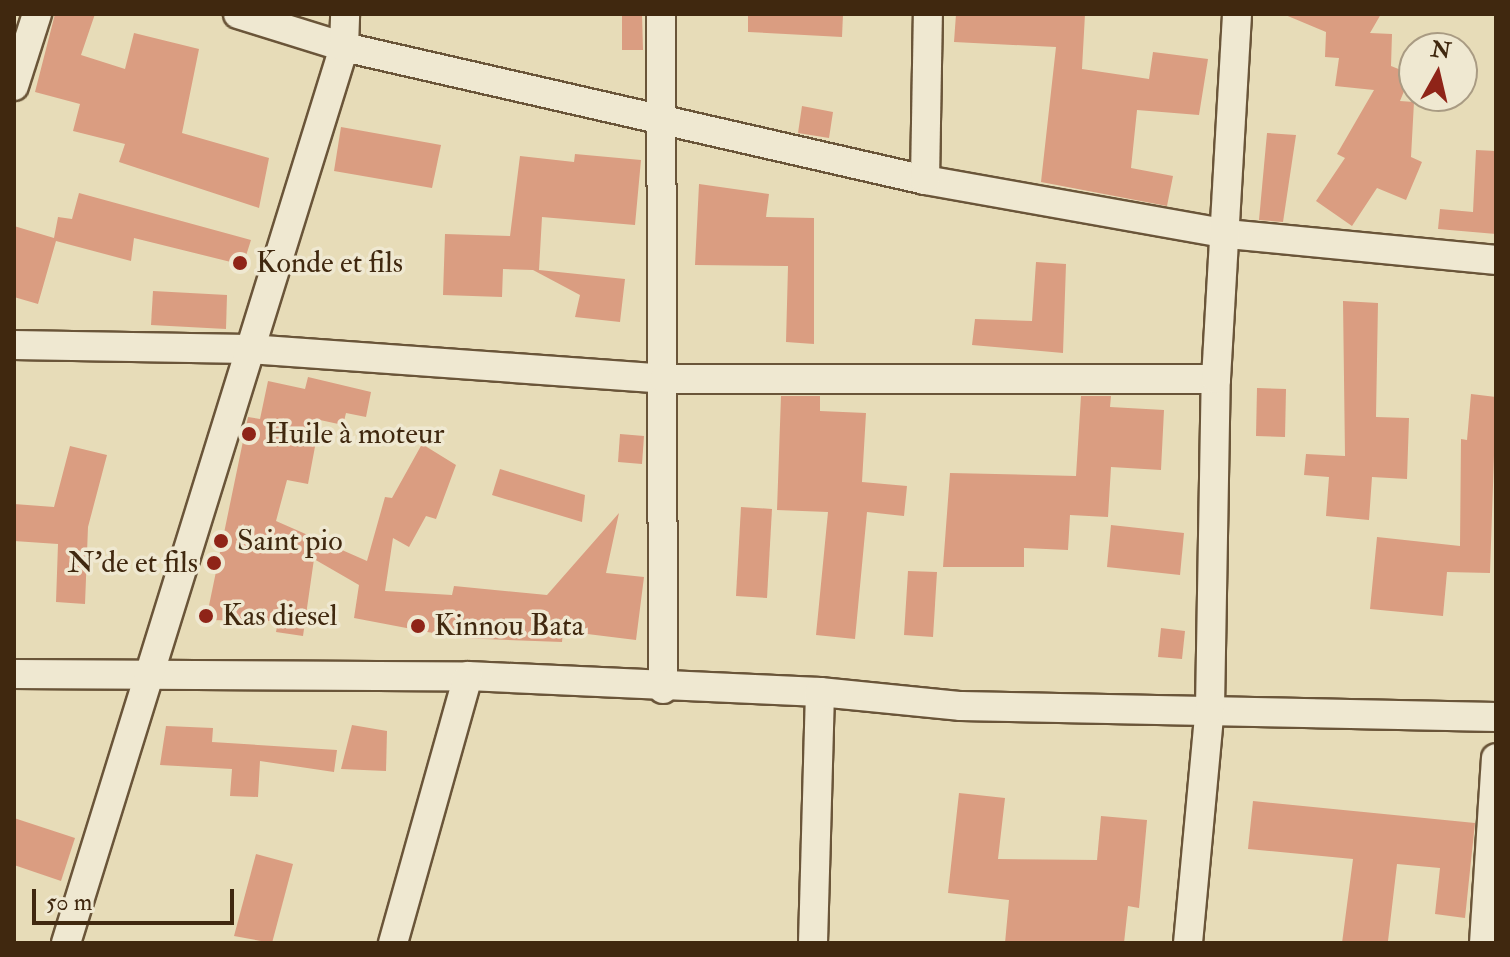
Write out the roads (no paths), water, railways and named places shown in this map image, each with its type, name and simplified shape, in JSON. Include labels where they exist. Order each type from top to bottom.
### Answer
[{"type":"street","points":[[14,86],[37,14]]},
{"type":"street","points":[[238,14],[344,47],[925,180],[1227,234],[1496,260]]},
{"type":"street","points":[[66,943],[344,47],[345,14]]},
{"type":"street","points":[[661,14],[664,118],[663,689]]},
{"type":"street","points":[[925,180],[928,14]]},
{"type":"street","points":[[1188,943],[1210,708],[1216,379],[1227,234],[1237,14]]},
{"type":"street","points":[[14,345],[249,349],[664,379],[1216,379]]},
{"type":"street","points":[[14,674],[468,676],[663,689],[820,692],[961,706],[1210,708],[1496,717]]},
{"type":"street","points":[[393,943],[468,676]]},
{"type":"street","points":[[813,943],[820,692]]},
{"type":"street","points":[[1484,943],[1496,758]]},
{"type":"place","name":"Konde et fils","points":[[240,263]]},
{"type":"place","name":"Huile à moteur","points":[[249,434]]},
{"type":"place","name":"Saint pio","points":[[221,541]]},
{"type":"place","name":"N'de et fils","points":[[214,563]]},
{"type":"place","name":"Kas diesel","points":[[206,616]]},
{"type":"place","name":"Kinnou Bata","points":[[418,626]]}]
